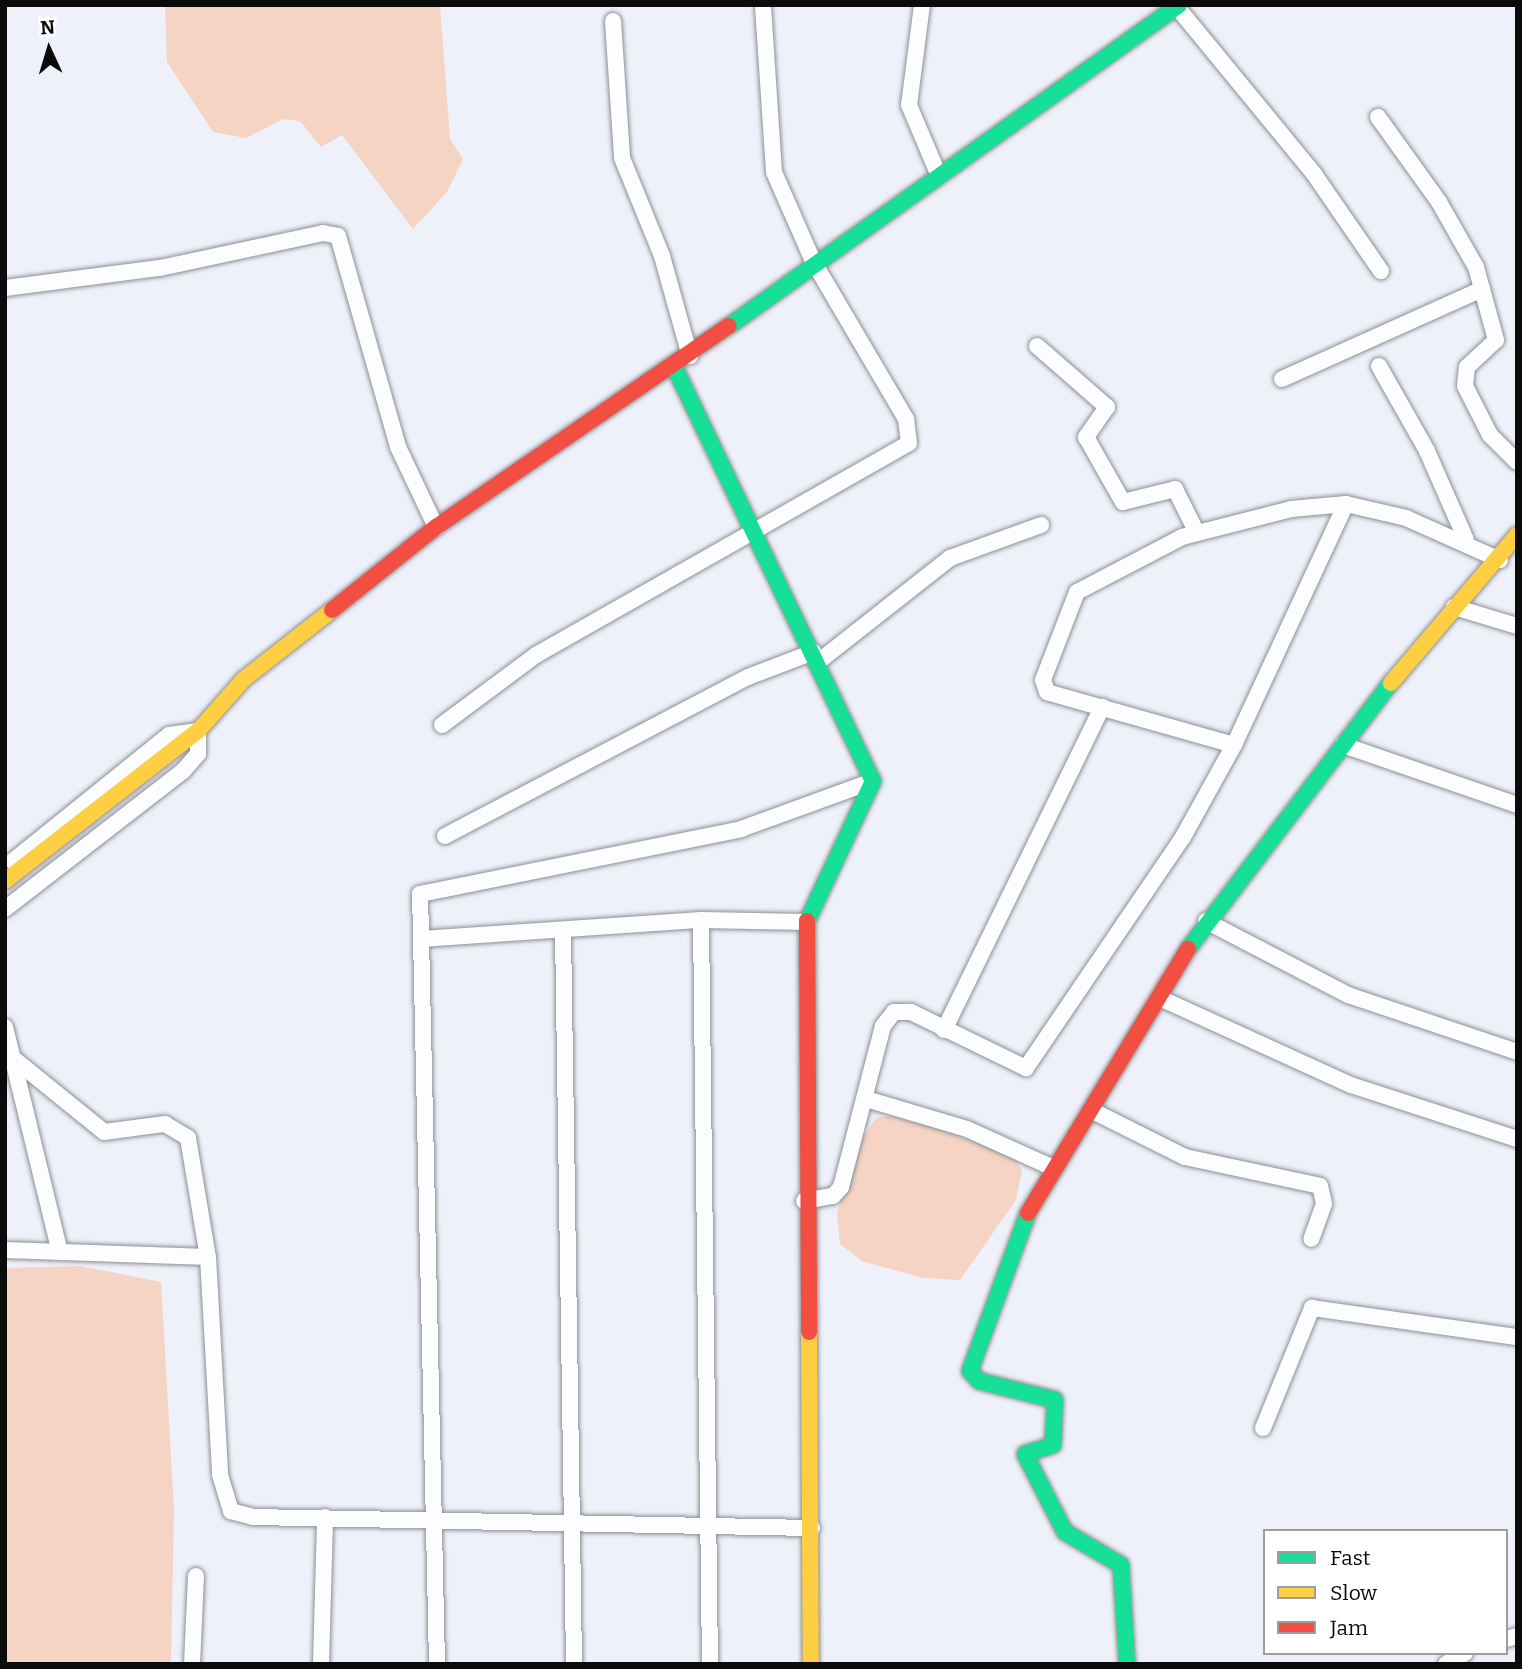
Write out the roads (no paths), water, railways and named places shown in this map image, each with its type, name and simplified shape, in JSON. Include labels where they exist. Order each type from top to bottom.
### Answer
[{"type":"street","points":[[442,725],[536,655],[749,531],[898,453],[911,434],[813,261],[774,172],[763,5]]},
{"type":"street","points":[[922,5],[909,105],[939,176]]},
{"type":"street","points":[[5,881],[198,731],[244,679],[436,527],[690,356],[813,261],[939,176],[1178,6],[1314,174],[1381,271]]},
{"type":"street","points":[[613,21],[622,158],[662,256],[690,356]]},
{"type":"street","points":[[1378,117],[1466,245],[1496,340],[1467,367],[1465,386],[1490,435],[1517,462]]},
{"type":"street","points":[[5,288],[160,268],[323,233],[338,236],[398,447],[436,527]]},
{"type":"street","points":[[1282,379],[1482,289]]},
{"type":"street","points":[[1037,346],[1107,407],[1086,437],[1123,502],[1175,489],[1197,533]]},
{"type":"street","points":[[674,366],[749,531],[816,657],[873,780]]},
{"type":"street","points":[[1379,366],[1427,451],[1466,540]]},
{"type":"street","points":[[804,1200],[833,1196],[841,1187],[888,1017],[911,1012],[1026,1068],[1183,837],[1234,745],[1346,504]]},
{"type":"street","points":[[1234,745],[1044,689],[1077,592],[1130,560],[1197,533],[1291,509],[1346,504],[1466,540],[1500,560]]},
{"type":"street","points":[[445,836],[748,677],[816,657],[958,553],[1041,525]]},
{"type":"street","points":[[1127,1664],[1121,1565],[1065,1532],[1025,1454],[1053,1445],[1055,1400],[979,1381],[970,1371],[1010,1248],[1051,1167],[1091,1110],[1161,999],[1206,921],[1454,607],[1500,560],[1517,535]]},
{"type":"street","points":[[1454,607],[1517,626]]},
{"type":"street","points":[[944,1030],[1102,706]]},
{"type":"street","points":[[5,867],[169,735],[198,731]]},
{"type":"street","points":[[5,909],[183,771],[198,754],[198,731]]},
{"type":"street","points":[[1343,745],[1517,805]]},
{"type":"street","points":[[811,1664],[812,1528],[804,1200],[806,922],[873,780]]},
{"type":"street","points":[[437,1664],[433,1521],[435,1371],[420,894],[741,829],[873,780]]},
{"type":"street","points":[[421,939],[701,920],[806,922]]},
{"type":"street","points":[[701,920],[710,1664]]},
{"type":"street","points":[[1206,921],[1348,995],[1517,1052]]},
{"type":"street","points":[[563,930],[568,1524],[573,1664]]},
{"type":"street","points":[[1161,999],[1351,1085],[1517,1139]]},
{"type":"street","points":[[5,1027],[9,1055],[59,1249]]},
{"type":"street","points":[[9,1055],[104,1132],[165,1124],[183,1130],[193,1157],[208,1257],[226,1503],[253,1517],[568,1524],[710,1522],[812,1528]]},
{"type":"street","points":[[866,1100],[967,1129],[1051,1167]]},
{"type":"street","points":[[1091,1110],[1185,1157],[1321,1186],[1324,1204],[1311,1239]]},
{"type":"street","points":[[5,1250],[59,1249],[208,1257]]},
{"type":"street","points":[[1263,1429],[1311,1308],[1517,1337]]},
{"type":"street","points":[[321,1664],[325,1517]]},
{"type":"street","points":[[192,1664],[196,1576]]},
{"type":"street","points":[[1446,1664],[1462,1655]]}]
